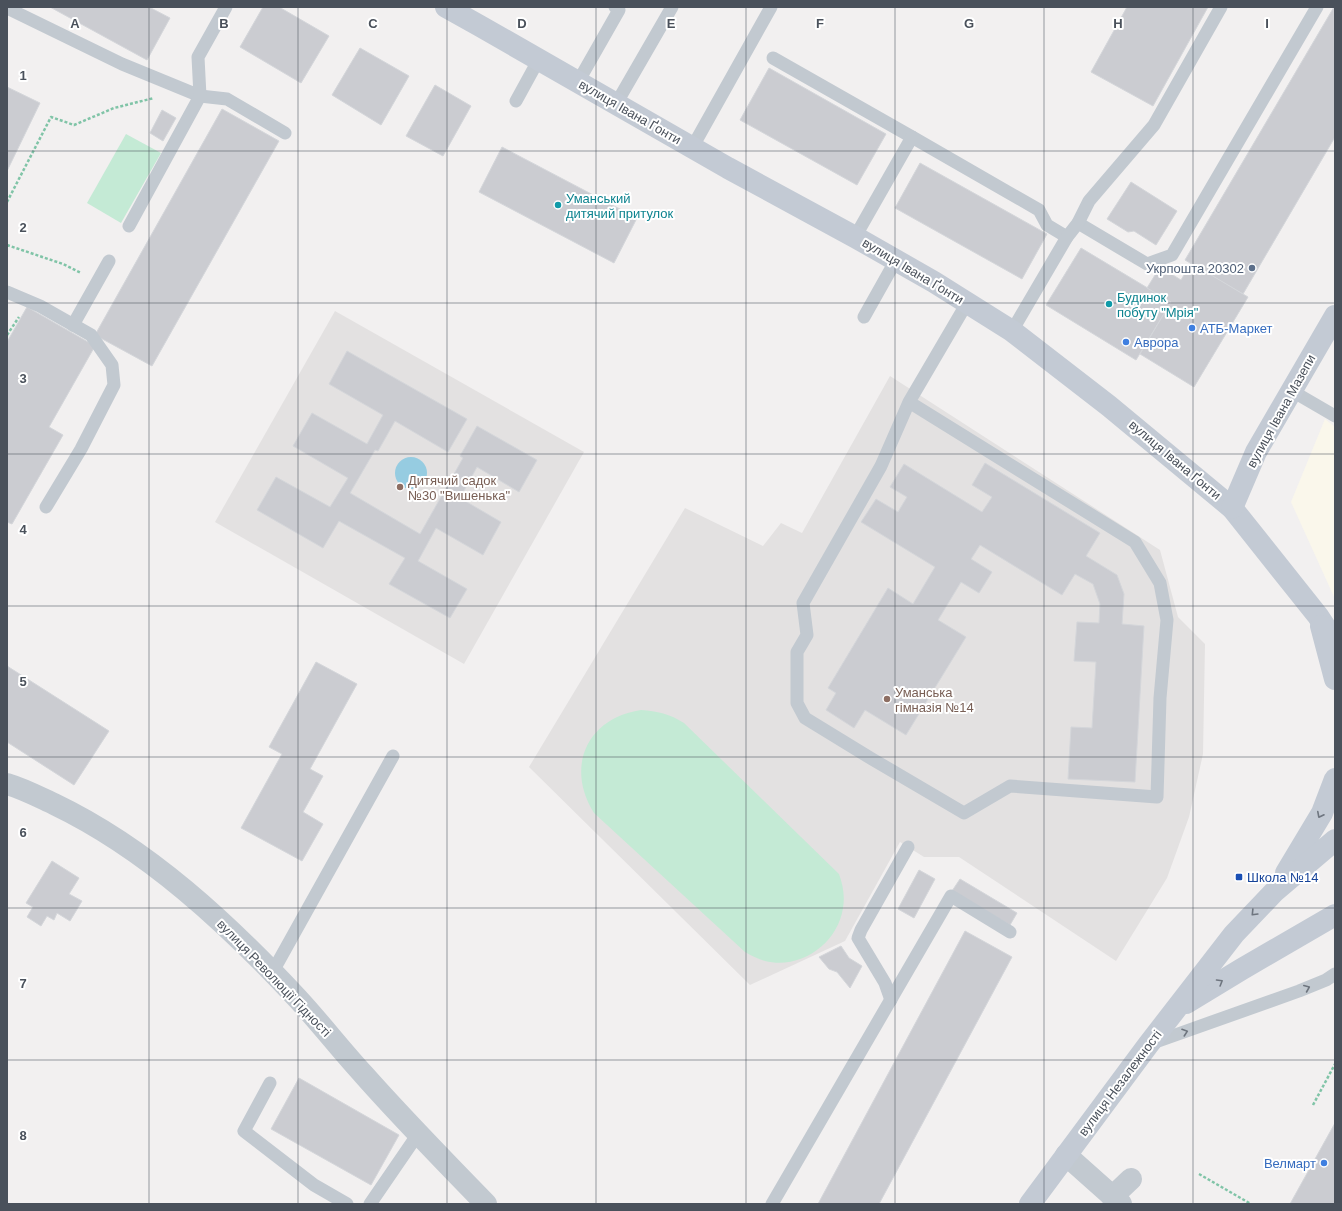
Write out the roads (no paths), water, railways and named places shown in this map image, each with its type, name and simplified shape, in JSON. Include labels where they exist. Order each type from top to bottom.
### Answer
[{"type":"main road","name":"вулиця Івана Ґонти","points":[[446,7],[692,148],[856,237],[1012,331],[1109,406],[1232,508],[1318,616],[1335,642]]},
{"type":"main road","name":"вулиця Івана Мазепи","points":[[1232,508],[1256,452],[1335,316]]},
{"type":"main road","name":"вулиця Івана Ґонти","points":[[1318,616],[1335,632]]},
{"type":"main road","name":"вулиця Івана Ґонти","points":[[1318,616],[1335,679]]},
{"type":"main road","points":[[1274,892],[1322,813],[1335,779]]},
{"type":"main road","name":"вулиця Незалежності","points":[[1030,1204],[1148,1045],[1234,934],[1274,892],[1335,840]]},
{"type":"main road","name":"вулиця Незалежності","points":[[1175,1010],[1242,969],[1333,917]]},
{"type":"street","name":"вулиця Революції Гідності","points":[[7,784],[21,788],[75,814],[115,838],[170,879],[236,936],[299,1000],[363,1074],[418,1134],[486,1204]]},
{"type":"street","points":[[1066,1155],[1116,1201],[1131,1179]]},
{"type":"lane","points":[[129,226],[200,96],[198,57],[226,7]]},
{"type":"lane","points":[[578,82],[619,10],[615,7]]},
{"type":"lane","points":[[616,104],[672,7]]},
{"type":"lane","points":[[692,148],[771,7]]},
{"type":"lane","points":[[1012,331],[1068,237],[1078,223],[1089,202],[1154,125],[1221,7]]},
{"type":"lane","points":[[1078,223],[1147,264],[1172,255],[1317,7]]},
{"type":"lane","points":[[7,8],[122,64],[200,96],[227,100],[284,133]]},
{"type":"lane","points":[[773,58],[1039,210],[1047,225],[1068,237]]},
{"type":"lane","points":[[516,101],[538,59]]},
{"type":"lane","points":[[856,237],[912,137]]},
{"type":"lane","points":[[864,317],[896,260]]},
{"type":"lane","points":[[73,325],[109,261]]},
{"type":"lane","points":[[7,292],[40,306],[90,335],[112,365],[114,385],[81,449],[46,507]]},
{"type":"lane","points":[[40,306],[54,302]]},
{"type":"lane","points":[[909,402],[1135,542],[1160,583],[1167,620],[1160,698],[1157,797],[1010,786],[964,813],[805,718],[798,703],[797,652],[807,635],[803,603],[882,466],[909,402],[967,303]]},
{"type":"lane","points":[[1027,358],[1032,356],[1050,360]]},
{"type":"lane","points":[[1292,391],[1335,416]]},
{"type":"lane","points":[[272,973],[393,756]]},
{"type":"lane","points":[[891,1000],[885,983],[858,938],[861,930],[908,847]]},
{"type":"lane","points":[[772,1204],[951,896],[1010,932]]},
{"type":"lane","points":[[1148,1045],[1299,991],[1326,980],[1335,974]]},
{"type":"lane","points":[[270,1083],[244,1131],[314,1185],[347,1204]]},
{"type":"lane","points":[[370,1204],[418,1134]]},
{"type":"water","points":[[408,457],[414,457],[424,464],[427,473],[426,479],[420,486],[414,489],[408,489],[398,482],[395,476],[395,470],[402,460]]},
{"type":"place","name":"Уманський дитячий притулок","points":[[558,205]]},
{"type":"place","name":"Укрпошта 20302","points":[[1252,268]]},
{"type":"place","name":"Будинок побуту \"Мрія\"","points":[[1109,304]]},
{"type":"place","name":"АТБ-Маркет","points":[[1192,328]]},
{"type":"place","name":"Аврора","points":[[1126,342]]},
{"type":"place","name":"Дитячий садок №30 \"Вишенька\"","points":[[400,487]]},
{"type":"place","name":"Уманська гімназія №14","points":[[887,699]]},
{"type":"place","name":"Школа №14","points":[[1239,877]]},
{"type":"place","name":"Велмарт","points":[[1324,1163]]}]
